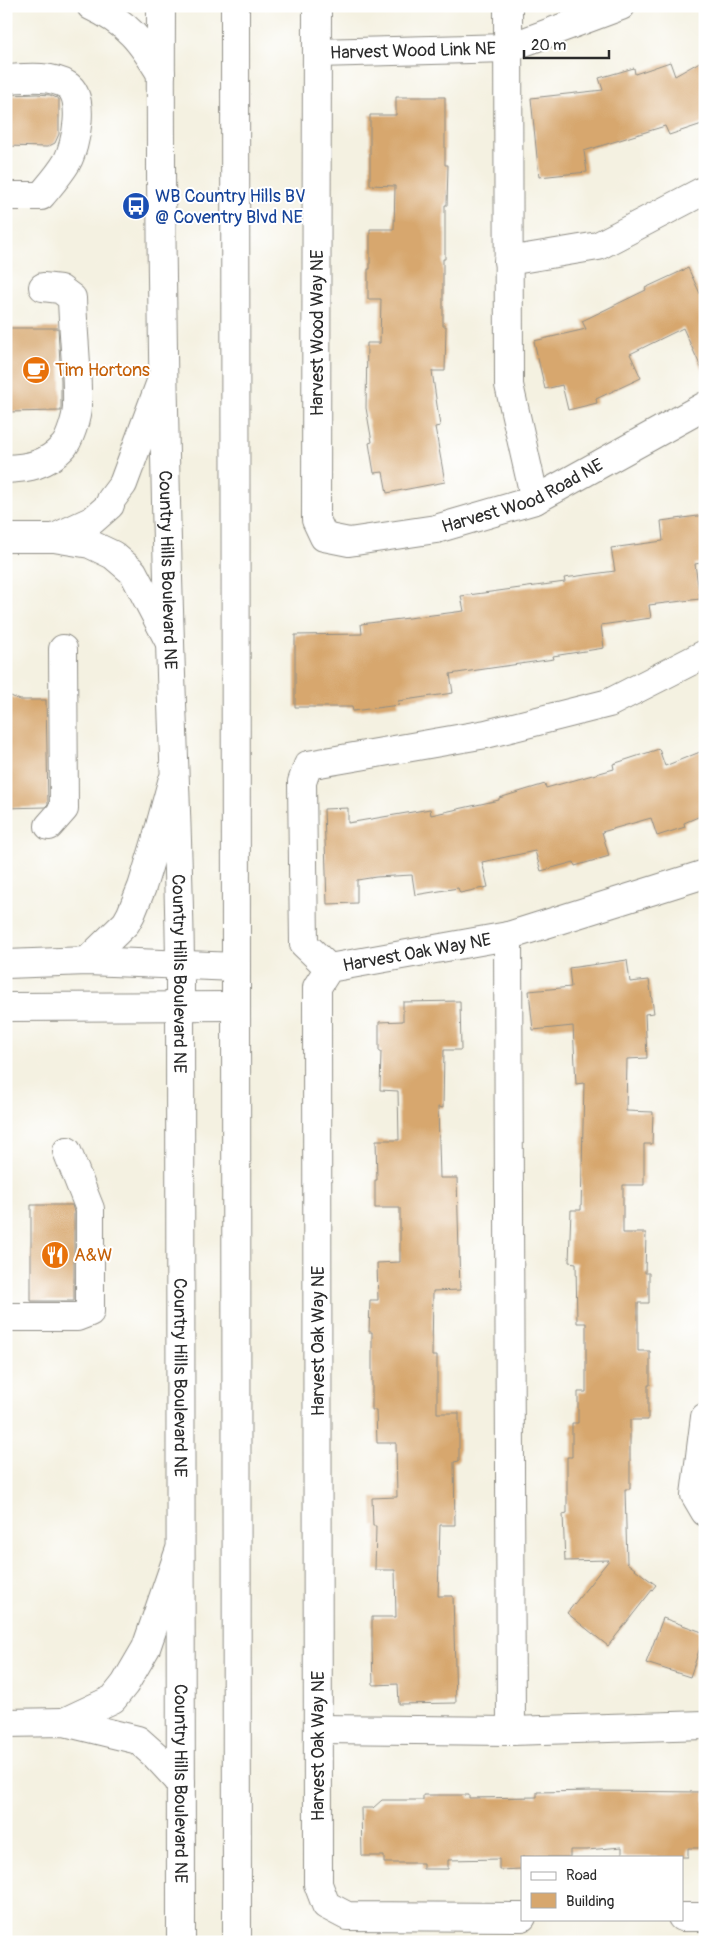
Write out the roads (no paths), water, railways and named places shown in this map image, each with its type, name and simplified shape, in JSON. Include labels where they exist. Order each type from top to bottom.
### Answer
[{"type":"main road","points":[[91,6],[117,21],[135,35],[161,74]]},
{"type":"main road","name":"Country Hills Boulevard NE","points":[[162,6],[163,376],[170,643],[179,857],[181,1942]]},
{"type":"main road","points":[[235,6],[237,1942]]},
{"type":"main road","name":"Harvest Wood Way NE","points":[[317,6],[316,520],[324,537]]},
{"type":"main road","points":[[508,6],[510,385],[535,500]]},
{"type":"main road","name":"Harvest Wood Link NE","points":[[317,53],[508,48],[621,6]]},
{"type":"main road","points":[[6,79],[26,78],[66,84],[73,90],[77,101],[75,143],[67,162],[42,196],[6,196]]},
{"type":"main road","points":[[508,261],[598,246],[705,190]]},
{"type":"main road","points":[[6,469],[30,467],[63,448],[72,430],[77,407],[72,298],[60,289],[43,287]]},
{"type":"main road","points":[[54,538],[93,520],[110,505],[111,500],[123,484],[163,376]]},
{"type":"main road","name":"Harvest Wood Road NE","points":[[324,537],[349,542],[436,529],[535,500],[705,406]]},
{"type":"main road","points":[[6,538],[54,538],[90,544],[112,554],[133,572],[170,643]]},
{"type":"main road","points":[[48,826],[64,809],[63,649]]},
{"type":"main road","points":[[329,968],[304,944],[302,782],[308,765],[486,734],[609,702],[705,654]]},
{"type":"main road","points":[[87,961],[126,923],[131,914],[142,887],[175,768]]},
{"type":"main road","name":"Harvest Oak Way NE","points":[[521,1917],[347,1916],[326,1905],[318,1884],[317,987],[329,968],[508,936],[705,874]]},
{"type":"main road","points":[[508,936],[511,1731]]},
{"type":"main road","points":[[6,964],[87,961],[236,967]]},
{"type":"main road","points":[[6,1007],[236,1006]]},
{"type":"main road","points":[[6,1317],[77,1317],[90,1312],[90,1209],[67,1151]]},
{"type":"main road","points":[[705,1417],[694,1495],[705,1512]]},
{"type":"main road","points":[[64,1722],[113,1699],[125,1684],[146,1648],[180,1549]]},
{"type":"main road","points":[[6,1723],[64,1722],[138,1740],[181,1783]]},
{"type":"main road","points":[[319,1729],[511,1731],[705,1725]]},
{"type":"main road","points":[[684,1917],[705,1917]]},
{"type":"place","name":"WB Country Hills BV @ Coventry Blvd NE","points":[[136,206]]},
{"type":"place","name":"Tim Hortons","points":[[36,370]]},
{"type":"place","name":"A&W","points":[[55,1255]]}]
